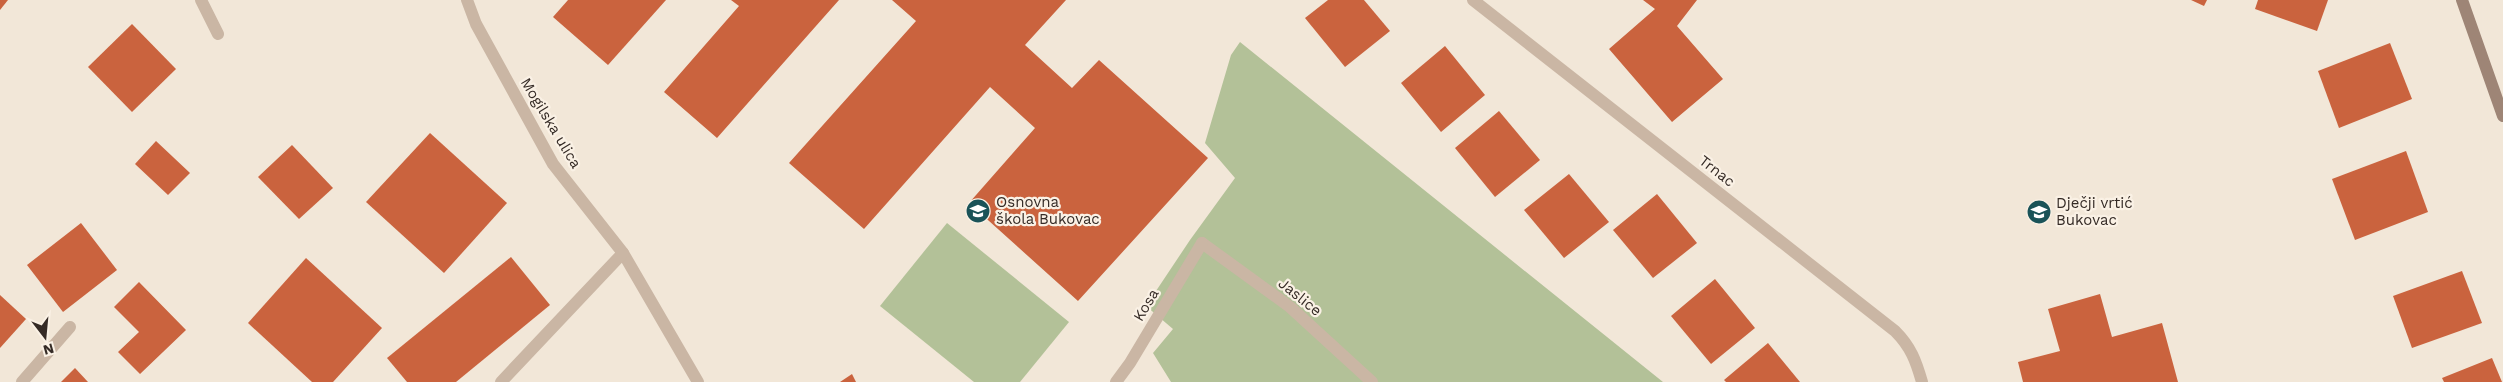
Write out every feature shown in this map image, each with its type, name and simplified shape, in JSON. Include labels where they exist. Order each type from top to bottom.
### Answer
[{"type":"street","points":[[201,0],[218,34]]},
{"type":"street","name":"Mogilska ulica","points":[[466,0],[476,24],[553,164],[623,253],[698,382]]},
{"type":"street","name":"Trnac","points":[[1473,0],[1895,331],[1907,342],[1916,358],[1922,382]]},
{"type":"street","points":[[2462,0],[2503,116]]},
{"type":"street","name":"Kosa","points":[[1116,382],[1130,363],[1202,243]]},
{"type":"street","name":"Jaslice","points":[[1202,243],[1290,307],[1372,382]]},
{"type":"street","points":[[501,382],[623,253]]},
{"type":"street","points":[[22,382],[70,327]]},
{"type":"green space","points":[[1240,42],[1663,382],[1171,382],[1153,353],[1173,329],[1146,306],[1190,240],[1235,178],[1205,143],[1231,55]]},
{"type":"green space","points":[[947,223],[1069,322],[1020,382],[974,382],[880,306]]},
{"type":"building","points":[[0,0],[8,0],[0,10]]},
{"type":"building","points":[[568,0],[666,0],[608,65],[553,17]]},
{"type":"building","points":[[731,0],[839,0],[717,138],[664,92],[739,6]]},
{"type":"building","points":[[892,0],[1066,0],[1025,45],[1072,88],[1099,60],[1208,158],[1078,301],[969,203],[1035,128],[990,87],[864,229],[789,163],[916,21]]},
{"type":"building","points":[[1328,0],[1364,0],[1390,31],[1345,67],[1305,18]]},
{"type":"building","points":[[1643,0],[1697,0],[1677,26],[1723,79],[1672,122],[1609,49],[1655,9]]},
{"type":"building","points":[[2191,0],[2207,0],[2204,6]]},
{"type":"building","points":[[2258,0],[2328,0],[2317,31],[2255,9]]},
{"type":"building","points":[[132,24],[176,69],[132,112],[88,67]]},
{"type":"building","points":[[2390,43],[2412,99],[2339,128],[2318,71]]},
{"type":"building","points":[[1445,46],[1485,95],[1441,132],[1401,83]]},
{"type":"building","points":[[1499,111],[1540,160],[1495,197],[1455,148]]},
{"type":"building","points":[[430,133],[507,203],[444,273],[366,202]]},
{"type":"building","points":[[156,141],[190,173],[168,195],[135,164]]},
{"type":"building","points":[[292,145],[333,188],[299,219],[258,177]]},
{"type":"building","points":[[2406,151],[2428,212],[2355,240],[2332,179]]},
{"type":"building","points":[[1569,174],[1609,222],[1564,258],[1524,210]]},
{"type":"building","points":[[1657,194],[1697,243],[1653,278],[1613,230]]},
{"type":"building","points":[[81,223],[117,270],[63,312],[27,265]]},
{"type":"building","points":[[511,257],[550,305],[456,382],[407,382],[387,358]]},
{"type":"building","points":[[306,258],[382,328],[333,382],[312,382],[248,323]]},
{"type":"building","points":[[2462,271],[2482,323],[2412,348],[2393,296]]},
{"type":"building","points":[[1715,279],[1755,328],[1711,364],[1671,316]]},
{"type":"building","points":[[139,282],[186,330],[140,374],[118,352],[139,332],[114,307]]},
{"type":"building","points":[[2100,294],[2112,337],[2162,323],[2178,382],[2023,382],[2018,362],[2060,351],[2048,309]]},
{"type":"building","points":[[0,295],[26,319],[0,348]]},
{"type":"building","points":[[1768,343],[1800,382],[1726,382],[1724,380]]},
{"type":"building","points":[[2492,358],[2502,382],[2444,382],[2442,378]]},
{"type":"building","points":[[75,368],[88,382],[61,382]]},
{"type":"building","points":[[852,374],[856,382],[840,382]]},
{"type":"place","name":"Osnovna škola Bukovac","points":[[978,211]]},
{"type":"place","name":"Dječji vrtić Bukovac","points":[[2039,212]]}]
